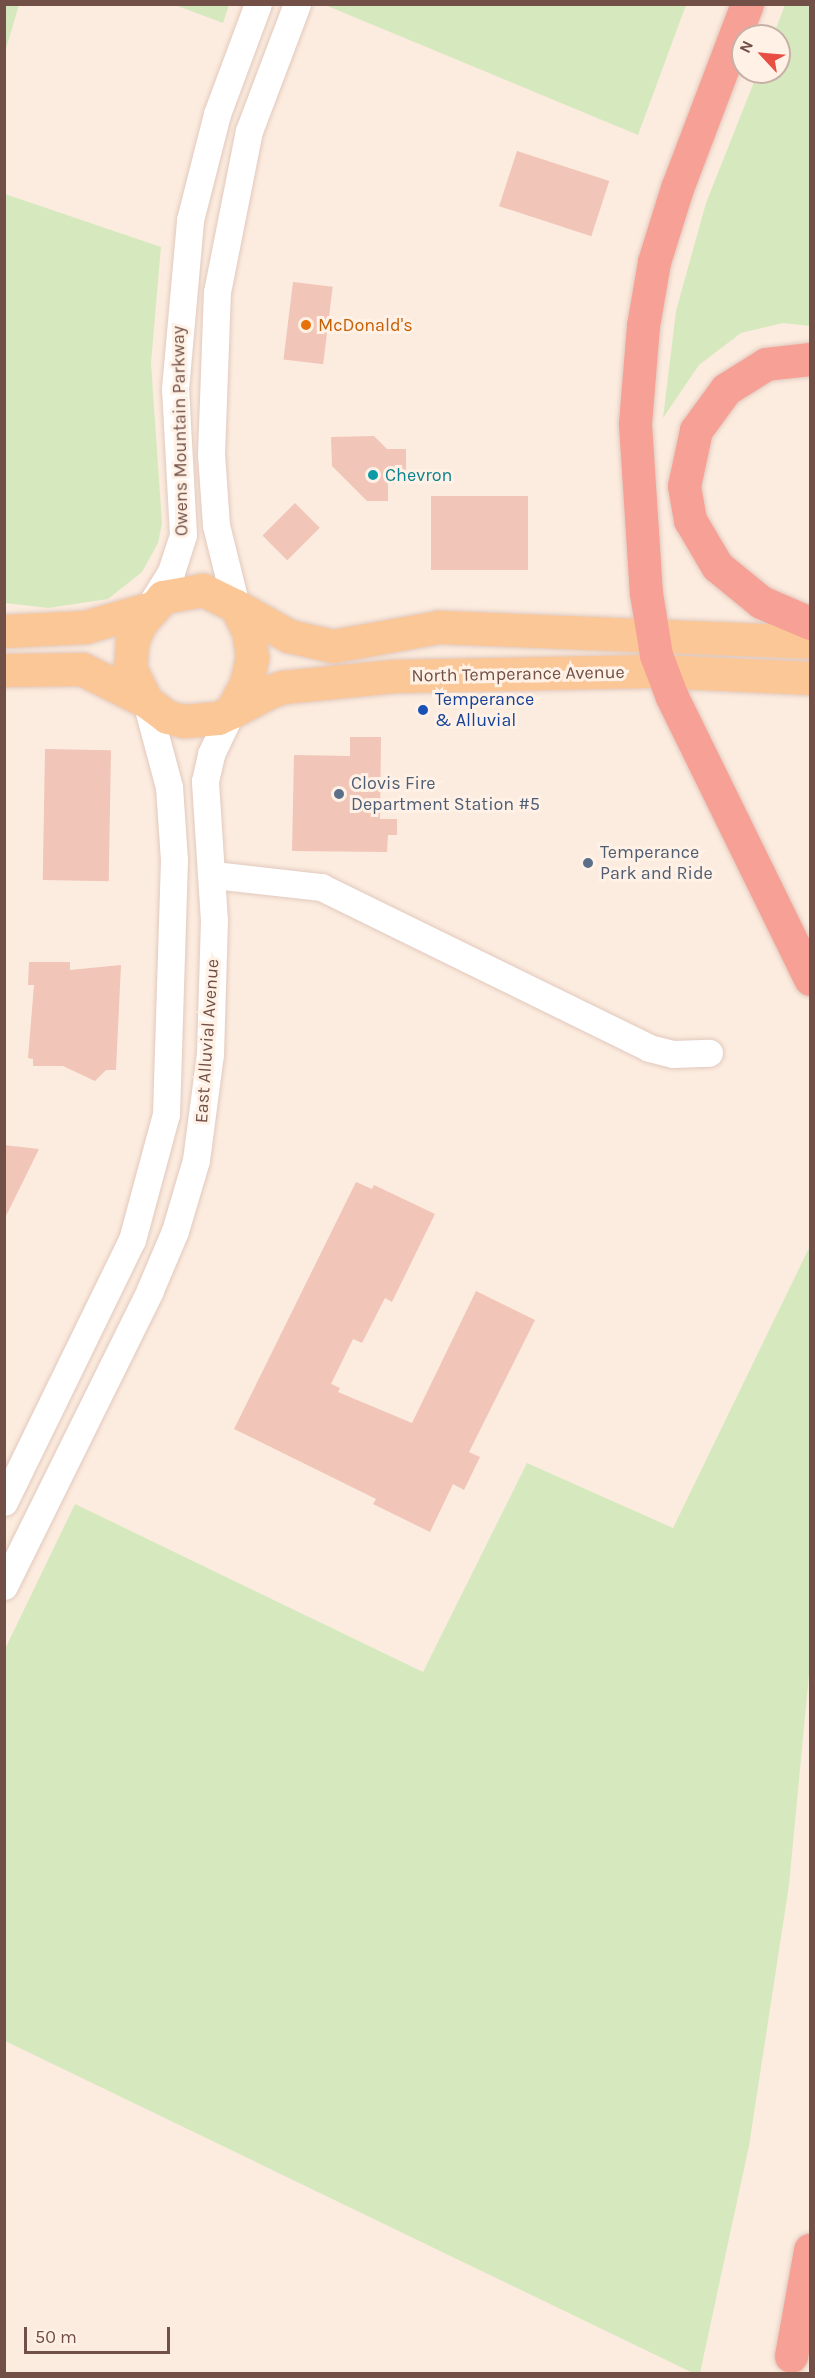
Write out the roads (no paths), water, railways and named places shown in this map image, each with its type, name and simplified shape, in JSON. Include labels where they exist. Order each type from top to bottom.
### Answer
[{"type":"highway","points":[[747,4],[676,188],[654,262],[643,326],[635,424],[652,634],[661,671],[810,979]]},
{"type":"highway","points":[[810,359],[766,364],[726,390],[696,430],[684,486],[690,520],[717,566],[761,602],[810,623]]},
{"type":"highway","points":[[789,2365],[810,2250]]},
{"type":"highway","points":[[789,2365],[810,2277]]},
{"type":"main road","points":[[4,631],[85,627],[148,609],[163,597],[193,590],[213,593],[289,636],[333,646],[439,627],[810,642]]},
{"type":"main road","points":[[4,670],[82,669],[146,702],[167,717],[184,721],[231,712],[246,684],[252,658],[249,633],[236,606]]},
{"type":"main road","points":[[146,702],[133,681],[130,655],[148,609]]},
{"type":"main road","name":"North Temperance Avenue","points":[[231,712],[271,691],[300,684],[477,673],[661,671],[810,678]]},
{"type":"street","name":"Owens Mountain Parkway","points":[[148,609],[171,572],[183,536],[176,360],[190,220],[217,114],[258,4]]},
{"type":"street","name":"Owens Mountain Parkway","points":[[236,606],[216,525],[211,454],[217,292],[249,132],[297,4]]},
{"type":"street","name":"East Alluvial Avenue","points":[[4,1502],[132,1240],[166,1114],[174,860],[169,787],[146,702]]},
{"type":"street","name":"East Alluvial Avenue","points":[[4,1586],[150,1290],[186,1196],[209,1065],[214,875],[205,781],[211,754],[231,712]]},
{"type":"street","points":[[214,875],[321,887],[649,1048],[673,1054],[709,1053]]},
{"type":"place","name":"McDonald's","points":[[306,325]]},
{"type":"place","name":"Chevron","points":[[373,475]]},
{"type":"place","name":"Temperance & Alluvial","points":[[423,710]]},
{"type":"place","name":"Clovis Fire Department Station #5","points":[[339,794]]},
{"type":"place","name":"Temperance Park and Ride","points":[[588,863]]}]
